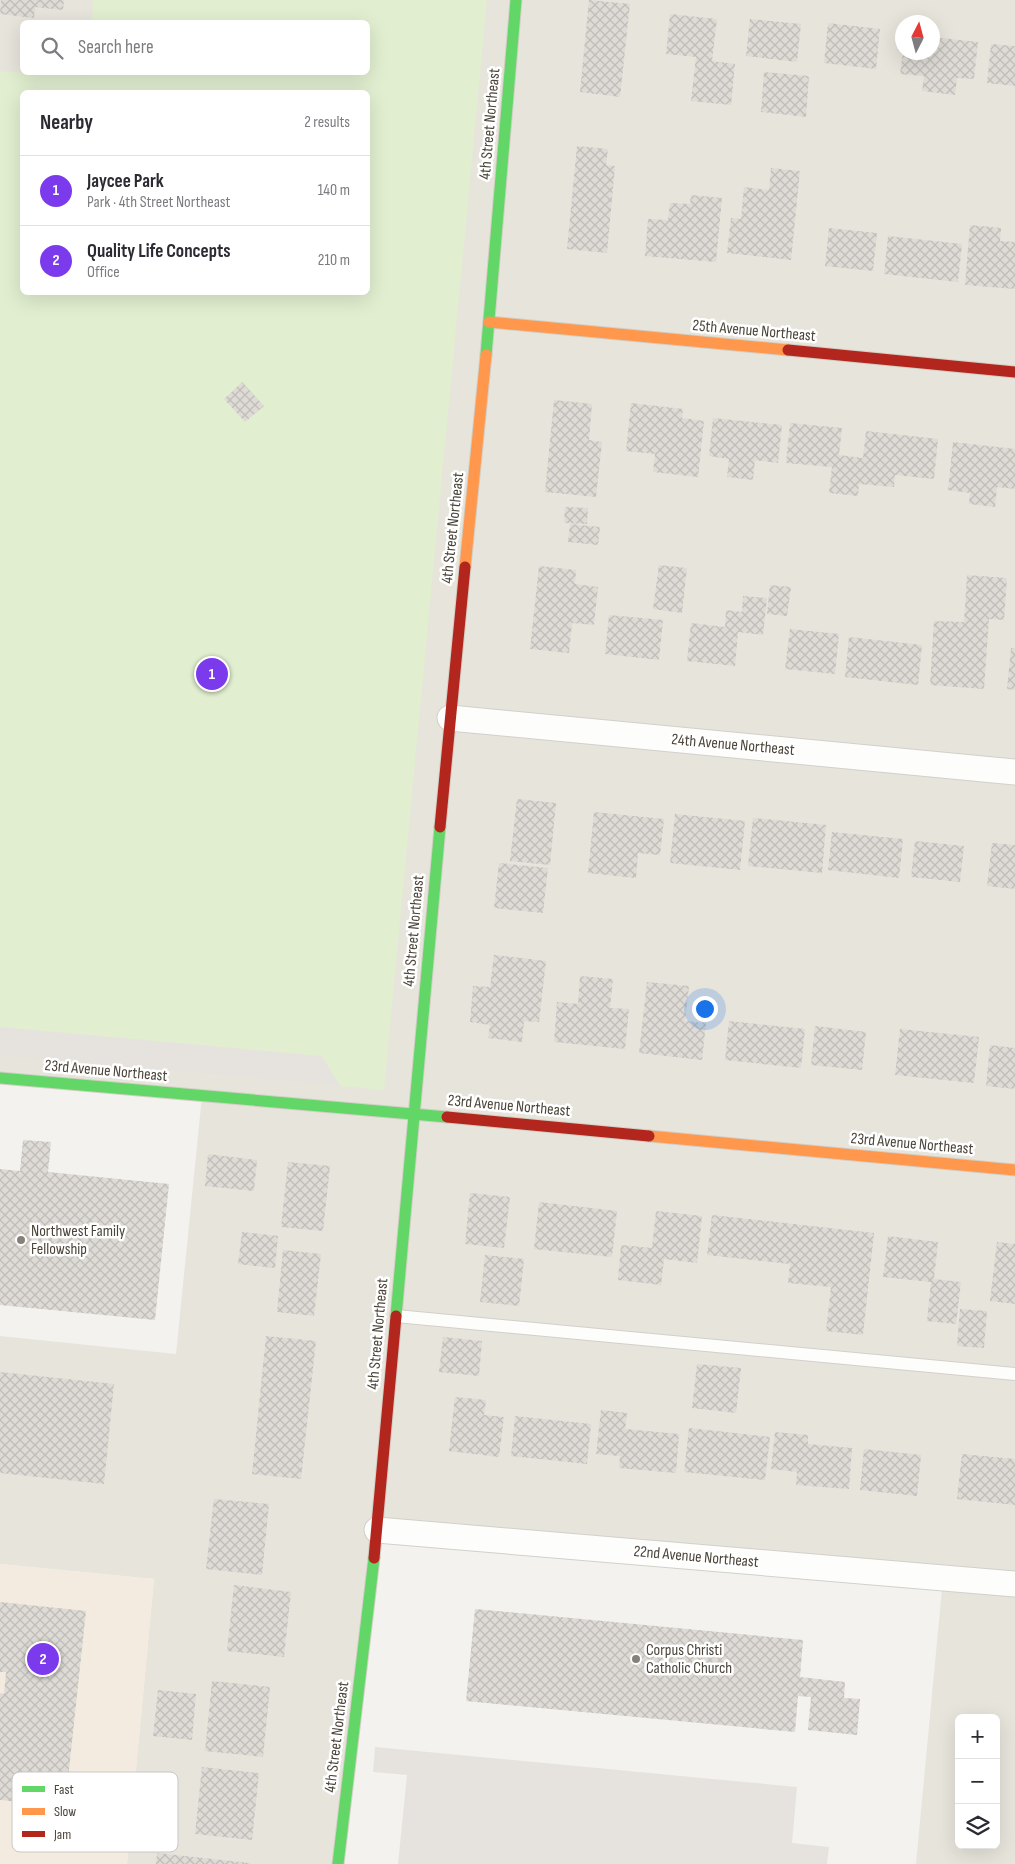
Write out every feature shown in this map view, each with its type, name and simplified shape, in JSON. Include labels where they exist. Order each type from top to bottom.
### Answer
[{"type":"street","name":"4th Street Northeast","points":[[338,1864],[377,1530],[450,718],[489,322],[516,0]]},
{"type":"street","name":"25th Avenue Northeast","points":[[489,322],[1015,372]]},
{"type":"street","name":"24th Avenue Northeast","points":[[450,718],[1015,772]]},
{"type":"street","name":"23rd Avenue Northeast","points":[[0,1078],[414,1114],[1015,1170]]},
{"type":"street","name":"22nd Avenue Northeast","points":[[377,1530],[1015,1584]]},
{"type":"lane","points":[[396,1316],[1015,1374]]},
{"type":"shaded area","points":[[0,0],[1015,0],[1015,1864],[916,1864],[943,1578],[377,1530],[338,1864],[127,1864],[128,1852],[178,1852],[178,1772],[136,1772],[154,1579],[0,1564],[0,1336],[176,1354],[202,1096],[0,1078]]},
{"type":"shaded area","points":[[0,1027],[322,1056],[340,1086],[0,1056]]},
{"type":"shaded area","points":[[0,1564],[154,1579],[136,1772],[12,1772],[12,1852],[128,1852],[127,1864],[0,1864]]},
{"type":"shaded area","points":[[375,1747],[797,1787],[792,1843],[829,1847],[827,1864],[398,1864],[407,1775],[373,1772]]},
{"type":"green space","points":[[93,0],[487,0],[384,1090],[0,1056],[0,71],[20,72],[20,75],[370,75],[370,20],[92,20]]},
{"type":"building","points":[[1,0],[64,0],[63,10],[35,7],[34,18],[0,14]]},
{"type":"building","points":[[589,0],[630,4],[620,97],[580,92]]},
{"type":"building","points":[[670,14],[717,19],[712,61],[735,64],[731,105],[691,101],[696,57],[666,54]]},
{"type":"building","points":[[750,19],[801,24],[797,62],[746,56]]},
{"type":"building","points":[[828,23],[880,29],[876,69],[824,63]]},
{"type":"building","points":[[940,38],[978,42],[974,79],[957,78],[955,95],[922,91],[924,76],[900,74],[902,60],[940,60]]},
{"type":"building","points":[[991,44],[1015,46],[1015,86],[987,83]]},
{"type":"building","points":[[764,72],[809,76],[806,117],[761,112]]},
{"type":"building","points":[[577,146],[608,149],[606,165],[615,166],[607,253],[567,249]]},
{"type":"building","points":[[771,168],[800,171],[791,260],[727,253],[731,218],[741,219],[744,187],[769,190]]},
{"type":"building","points":[[691,195],[722,198],[716,262],[645,256],[648,219],[668,220],[670,203],[690,204]]},
{"type":"building","points":[[970,225],[1001,228],[1000,241],[1015,242],[1015,289],[965,285]]},
{"type":"building","points":[[829,228],[877,233],[873,271],[825,266]]},
{"type":"building","points":[[888,236],[962,244],[958,282],[884,274]]},
{"type":"building","points":[[242,382],[264,406],[245,422],[224,399]]},
{"type":"building","points":[[554,400],[592,404],[589,440],[602,442],[596,497],[545,492]]},
{"type":"building","points":[[631,403],[683,409],[682,418],[704,421],[698,477],[653,472],[655,454],[626,451]]},
{"type":"building","points":[[713,418],[782,425],[778,463],[755,460],[753,480],[727,477],[729,459],[709,456]]},
{"type":"building","points":[[790,423],[842,428],[839,455],[863,458],[866,431],[938,439],[934,479],[895,475],[894,487],[859,484],[858,496],[829,493],[832,467],[786,463]]},
{"type":"building","points":[[953,442],[1015,449],[1015,489],[997,487],[995,507],[969,504],[970,493],[948,490]]},
{"type":"building","points":[[565,507],[588,508],[587,524],[564,523]]},
{"type":"building","points":[[570,524],[600,527],[598,545],[568,542]]},
{"type":"building","points":[[659,565],[687,568],[682,613],[653,609]]},
{"type":"building","points":[[539,566],[576,570],[575,584],[598,587],[594,625],[572,623],[569,653],[530,649]]},
{"type":"building","points":[[967,575],[1007,578],[1004,620],[989,619],[984,689],[930,685],[934,621],[964,622]]},
{"type":"building","points":[[770,585],[791,587],[787,616],[767,614]]},
{"type":"building","points":[[743,596],[767,598],[763,635],[738,632],[735,666],[687,661],[691,623],[725,627],[726,610],[742,612]]},
{"type":"building","points":[[609,615],[663,620],[659,660],[605,654]]},
{"type":"building","points":[[790,629],[839,634],[835,674],[785,669]]},
{"type":"building","points":[[849,637],[922,645],[918,685],[845,677]]},
{"type":"building","points":[[1011,648],[1015,648],[1015,690],[1007,689]]},
{"type":"building","points":[[517,799],[556,803],[550,865],[510,861]]},
{"type":"building","points":[[594,812],[664,819],[660,855],[638,853],[636,878],[588,873]]},
{"type":"building","points":[[675,814],[745,821],[740,870],[670,863]]},
{"type":"building","points":[[753,818],[826,825],[822,873],[748,866]]},
{"type":"building","points":[[832,832],[903,839],[899,878],[828,870]]},
{"type":"building","points":[[915,841],[964,846],[960,882],[911,877]]},
{"type":"building","points":[[992,843],[1015,845],[1015,889],[987,886]]},
{"type":"building","points":[[499,863],[548,868],[543,913],[494,908]]},
{"type":"building","points":[[494,955],[546,961],[539,1022],[524,1021],[522,1042],[488,1038],[490,1025],[470,1022],[473,986],[490,987]]},
{"type":"building","points":[[580,976],[613,979],[610,1008],[629,1009],[625,1049],[554,1042],[557,1002],[578,1004]]},
{"type":"building","points":[[647,982],[689,986],[685,1021],[706,1023],[702,1060],[639,1053]]},
{"type":"building","points":[[729,1021],[805,1029],[801,1068],[725,1060]]},
{"type":"building","points":[[815,1026],[866,1032],[862,1070],[811,1065]]},
{"type":"building","points":[[900,1029],[979,1037],[974,1083],[895,1075]]},
{"type":"building","points":[[990,1045],[1015,1048],[1015,1089],[986,1086]]},
{"type":"building","points":[[23,1140],[51,1142],[48,1172],[169,1184],[155,1320],[0,1305],[0,1169],[20,1171]]},
{"type":"building","points":[[208,1154],[257,1160],[254,1191],[205,1186]]},
{"type":"building","points":[[288,1162],[330,1166],[323,1231],[281,1227]]},
{"type":"building","points":[[470,1193],[510,1197],[504,1248],[465,1244]]},
{"type":"building","points":[[539,1202],[617,1211],[612,1257],[534,1249]]},
{"type":"building","points":[[656,1211],[702,1216],[697,1263],[664,1259],[661,1285],[618,1280],[621,1245],[652,1248]]},
{"type":"building","points":[[712,1215],[874,1233],[863,1335],[826,1331],[831,1287],[788,1283],[790,1264],[707,1255]]},
{"type":"building","points":[[242,1232],[278,1236],[275,1268],[238,1264]]},
{"type":"building","points":[[888,1236],[938,1242],[934,1279],[961,1282],[956,1324],[927,1321],[931,1282],[883,1277]]},
{"type":"building","points":[[997,1242],[1015,1244],[1015,1304],[990,1301]]},
{"type":"building","points":[[283,1250],[321,1254],[314,1316],[277,1312]]},
{"type":"building","points":[[485,1255],[524,1259],[519,1306],[480,1302]]},
{"type":"building","points":[[960,1309],[987,1311],[984,1348],[957,1346]]},
{"type":"building","points":[[266,1336],[316,1341],[301,1479],[252,1474]]},
{"type":"building","points":[[443,1337],[482,1341],[479,1376],[439,1372]]},
{"type":"building","points":[[697,1364],[741,1368],[736,1413],[692,1408]]},
{"type":"building","points":[[0,1372],[114,1384],[104,1484],[0,1473]]},
{"type":"building","points":[[455,1397],[486,1400],[484,1415],[504,1417],[499,1457],[449,1451]]},
{"type":"building","points":[[601,1410],[627,1413],[625,1429],[679,1434],[676,1473],[619,1468],[620,1456],[596,1454]]},
{"type":"building","points":[[515,1416],[591,1424],[587,1464],[511,1456]]},
{"type":"building","points":[[689,1428],[770,1437],[765,1480],[684,1472]]},
{"type":"building","points":[[775,1432],[808,1435],[808,1444],[852,1448],[849,1489],[796,1485],[797,1472],[771,1469]]},
{"type":"building","points":[[864,1449],[921,1455],[917,1496],[860,1490]]},
{"type":"building","points":[[962,1454],[1015,1459],[1015,1505],[957,1499]]},
{"type":"building","points":[[214,1499],[269,1504],[262,1575],[206,1569]]},
{"type":"building","points":[[234,1585],[291,1592],[284,1657],[227,1651]]},
{"type":"building","points":[[0,1602],[86,1611],[69,1772],[12,1772],[12,1801],[0,1800],[0,1693],[4,1694],[6,1672],[0,1672]]},
{"type":"building","name":"Corpus Christi Catholic Church","points":[[475,1609],[803,1640],[800,1677],[845,1682],[844,1698],[860,1699],[857,1735],[808,1730],[811,1697],[798,1696],[795,1732],[466,1701]]},
{"type":"building","points":[[212,1681],[270,1687],[263,1757],[205,1751]]},
{"type":"building","points":[[158,1690],[196,1694],[192,1740],[153,1736]]},
{"type":"building","points":[[202,1767],[259,1773],[252,1840],[195,1834]]},
{"type":"building","points":[[157,1853],[250,1863],[250,1864],[156,1864]]},
{"type":"traffic: fast","points":[[486,355],[516,0]]},
{"type":"traffic: fast","points":[[396,1316],[440,827]]},
{"type":"traffic: fast","points":[[0,1078],[447,1117]]},
{"type":"traffic: fast","points":[[338,1864],[374,1558]]},
{"type":"traffic: slow","points":[[489,322],[788,350]]},
{"type":"traffic: slow","points":[[465,567],[486,355]]},
{"type":"traffic: slow","points":[[649,1136],[1015,1170]]},
{"type":"traffic: jam","points":[[788,350],[1015,372]]},
{"type":"traffic: jam","points":[[440,827],[465,567]]},
{"type":"traffic: jam","points":[[447,1117],[649,1136]]},
{"type":"traffic: jam","points":[[374,1558],[396,1316]]},
{"type":"place","name":"Jaycee Park","points":[[212,674]]},
{"type":"place","name":"Northwest Family Fellowship","points":[[21,1240]]},
{"type":"place","name":"Quality Life Concepts","points":[[43,1659]]},
{"type":"place","name":"Corpus Christi Catholic Church","points":[[636,1659]]}]
